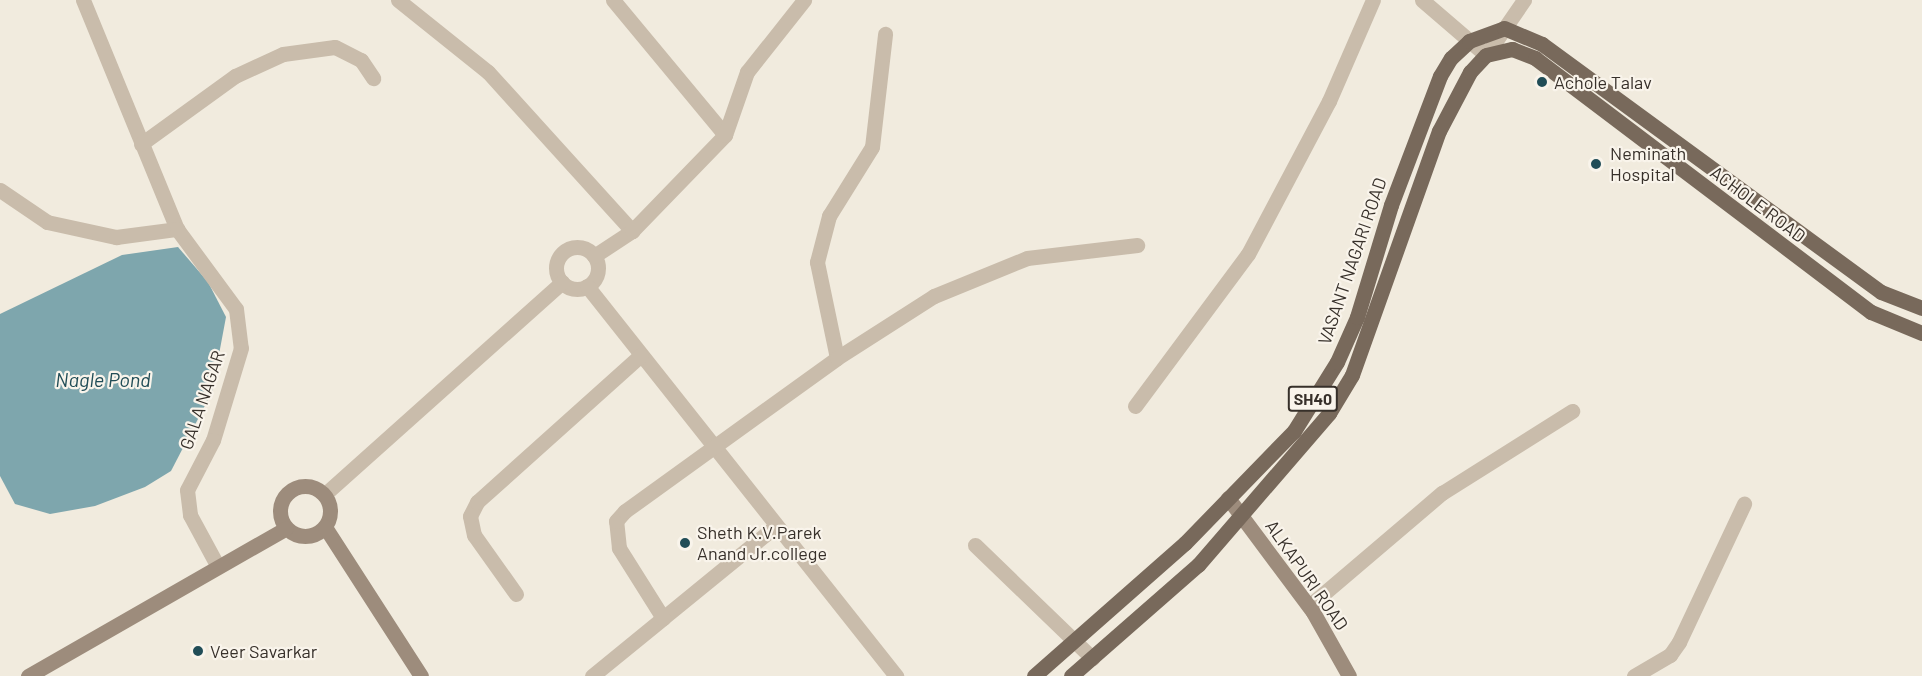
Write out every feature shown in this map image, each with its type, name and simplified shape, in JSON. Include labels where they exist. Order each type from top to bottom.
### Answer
[{"type":"main road","name":"VASANT NAGARI ROAD","points":[[1034,676],[1185,543],[1294,430],[1337,362],[1357,317],[1391,205],[1440,76],[1451,58],[1469,41],[1504,28]]},
{"type":"main road","name":"ACHOLE ROAD","points":[[1504,28],[1542,44],[1881,291],[1922,308]]},
{"type":"main road","name":"ACHOLE ROAD","points":[[1486,55],[1512,49],[1535,58],[1870,312],[1922,333]]},
{"type":"main road","name":"VASANT NAGARI ROAD","points":[[1071,676],[1198,565],[1329,413],[1352,375],[1439,131],[1470,72],[1486,55]]},
{"type":"street","name":"GALA NAGAR","points":[[83,0],[177,229],[236,309],[241,348],[213,440],[188,490],[190,514],[217,565]]},
{"type":"street","points":[[398,0],[488,72],[632,231]]},
{"type":"street","points":[[613,0],[725,135]]},
{"type":"street","points":[[594,256],[632,231],[725,135],[747,72],[804,0]]},
{"type":"street","points":[[1135,406],[1248,255],[1329,101],[1372,0]]},
{"type":"street","points":[[1422,0],[1486,55],[1524,0]]},
{"type":"street","points":[[837,358],[817,262],[829,216],[872,147],[885,34]]},
{"type":"street","points":[[141,144],[235,76],[283,54],[335,47],[361,60],[374,78]]},
{"type":"street","points":[[0,190],[47,222],[116,237],[177,229]]},
{"type":"street","points":[[663,618],[619,548],[616,521],[837,358],[934,296],[1027,258],[1137,245]]},
{"type":"street","points":[[577,247],[594,256],[598,270],[587,286],[573,288],[562,282],[556,263],[564,251],[577,247]]},
{"type":"street","points":[[325,494],[562,282]]},
{"type":"street","points":[[587,286],[896,676]]},
{"type":"street","points":[[516,594],[474,535],[470,516],[477,502],[641,355]]},
{"type":"street","points":[[1309,606],[1442,493],[1572,411]]},
{"type":"street","points":[[28,676],[217,565],[286,528],[310,536],[325,527],[331,511],[325,494],[310,486],[288,492],[280,505],[286,528]]},
{"type":"street","name":"ALKAPURI ROAD","points":[[1228,498],[1309,606],[1349,676]]},
{"type":"street","points":[[1634,676],[1670,655],[1679,642],[1744,504]]},
{"type":"street","points":[[592,676],[776,526]]},
{"type":"street","points":[[325,527],[421,676]]},
{"type":"street","points":[[975,545],[1092,658]]},
{"type":"water","name":"Nagle Pond","points":[[178,247],[208,282],[226,317],[212,392],[171,471],[145,487],[95,506],[50,514],[15,504],[0,476],[0,314],[122,255]]},
{"type":"place","name":"Achole Talav","points":[[1542,82]]},
{"type":"place","name":"Neminath Hospital","points":[[1596,164]]},
{"type":"place","name":"Sheth K.V.Parek Anand Jr.college","points":[[685,543]]},
{"type":"place","name":"Veer Savarkar","points":[[198,651]]}]
